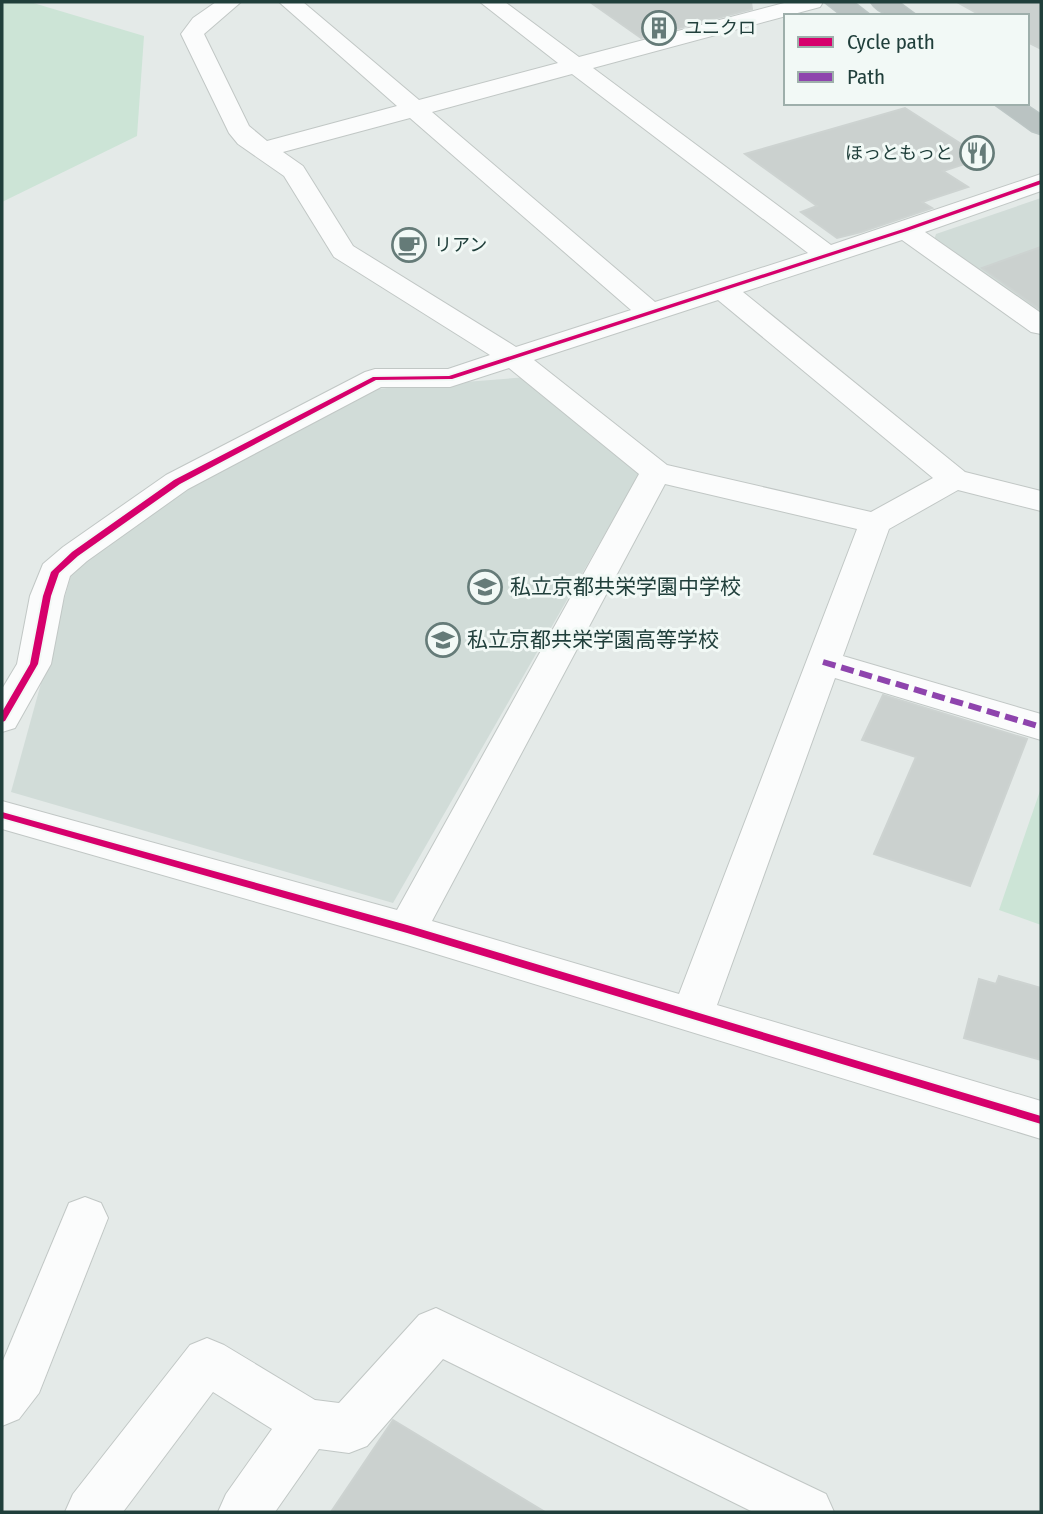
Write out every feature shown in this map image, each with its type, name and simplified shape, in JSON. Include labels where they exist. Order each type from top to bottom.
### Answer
[{"type":"highway","points":[[836,2],[857,14]]},
{"type":"highway","points":[[882,2],[903,14]]},
{"type":"highway","points":[[1008,105],[1041,126]]},
{"type":"street","points":[[199,2],[186,22],[238,128],[247,139],[294,171],[343,251],[409,295],[511,356],[656,472],[875,523]]},
{"type":"street","points":[[192,34],[201,23],[230,2]]},
{"type":"street","points":[[290,2],[650,312]]},
{"type":"street","points":[[491,2],[826,254]]},
{"type":"street","points":[[262,150],[812,2]]},
{"type":"street","points":[[2,719],[34,664],[47,596],[55,572],[75,554],[177,482],[375,379],[450,378],[1041,183]]},
{"type":"street","points":[[905,230],[1041,326]]},
{"type":"street","points":[[722,289],[954,479],[1041,501]]},
{"type":"street","points":[[407,929],[656,472]]},
{"type":"street","points":[[692,1015],[875,523],[954,479]]},
{"type":"street","points":[[822,662],[1041,727]]},
{"type":"street","points":[[2,815],[407,929],[1041,1121]]},
{"type":"street","points":[[2,1402],[22,1376],[85,1218]]},
{"type":"street","points":[[91,1512],[207,1361],[307,1423],[349,1429],[436,1331],[808,1512]]},
{"type":"street","points":[[244,1512],[307,1423]]},
{"type":"shaded area","points":[[1041,198],[1041,316],[934,240],[936,234]]},
{"type":"shaded area","points":[[528,377],[641,471],[393,903],[11,792],[72,571],[193,485],[375,389]]},
{"type":"green space","points":[[2,2],[30,2],[144,36],[137,136],[2,202]]},
{"type":"green space","points":[[1041,788],[1041,925],[999,910]]},
{"type":"building","name":"ユニクロ","points":[[590,2],[751,2],[752,9],[641,38]]},
{"type":"building","points":[[957,2],[1041,2],[1041,49],[1029,43],[1029,14],[978,14]]},
{"type":"building","points":[[905,108],[983,158],[943,171],[968,187],[922,202],[932,208],[861,232],[837,238],[801,212],[817,206],[745,154]]},
{"type":"building","points":[[1041,247],[1041,310],[982,268]]},
{"type":"building","points":[[883,695],[1027,739],[970,886],[874,854],[916,757],[862,740]]},
{"type":"building","points":[[999,976],[1041,988],[1041,1060],[964,1038],[979,979],[996,984]]},
{"type":"building","points":[[393,1420],[545,1512],[331,1512]]},
{"type":"marked path","points":[[823,662],[1041,727]]},
{"type":"cycle path","points":[[2,719],[34,664],[47,596],[55,572],[75,554],[177,482],[375,378],[450,378],[905,230],[1041,182]]},
{"type":"cycle path","points":[[2,815],[407,929],[1041,1120]]},
{"type":"place","name":"ユニクロ","points":[[659,28]]},
{"type":"place","name":"ほっともっと","points":[[977,153]]},
{"type":"place","name":"リアン","points":[[409,245]]},
{"type":"place","name":"私立京都共栄学園中学校","points":[[485,587]]},
{"type":"place","name":"私立京都共栄学園高等学校","points":[[443,640]]}]
